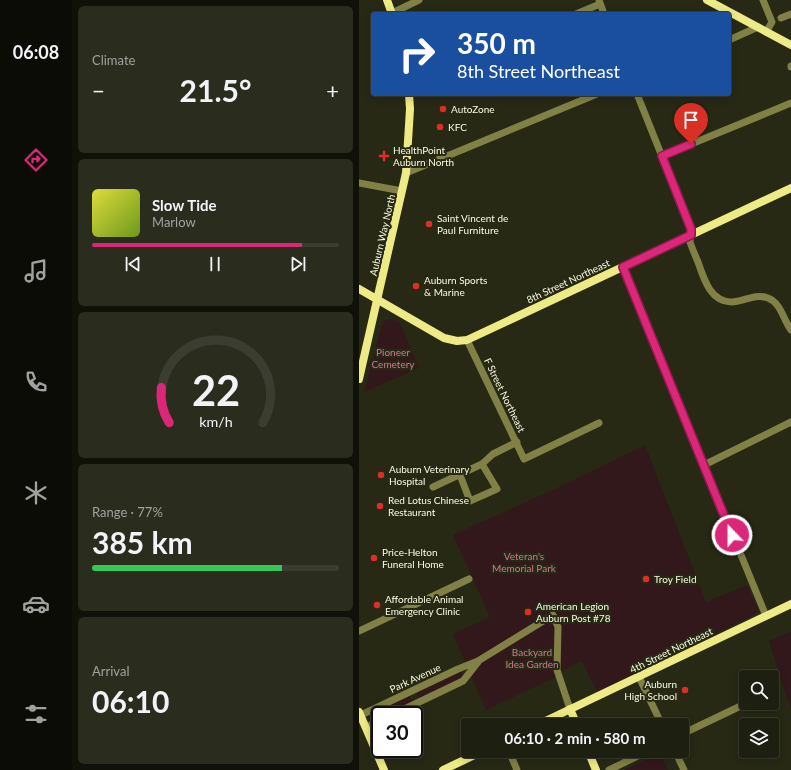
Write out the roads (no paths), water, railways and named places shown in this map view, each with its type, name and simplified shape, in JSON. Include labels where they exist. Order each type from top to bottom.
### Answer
[{"type":"street","points":[[387,0],[392,12]]},
{"type":"street","points":[[394,12],[419,0]]},
{"type":"street","points":[[707,0],[730,12]]},
{"type":"street","points":[[763,0],[771,22],[766,32]]},
{"type":"street","points":[[580,12],[599,2],[603,12]]},
{"type":"street","points":[[731,13],[791,45]]},
{"type":"street","points":[[781,18],[791,14]]},
{"type":"street","points":[[731,39],[758,27]]},
{"type":"street","name":"Auburn Way North","points":[[359,378],[406,173],[410,109],[409,96]]},
{"type":"street","points":[[406,173],[592,96]]},
{"type":"street","points":[[638,96],[691,229],[690,240],[705,282],[710,290],[721,300],[731,302],[757,296],[772,300],[777,304],[791,330]]},
{"type":"street","points":[[662,156],[791,103]]},
{"type":"street","points":[[359,183],[402,191]]},
{"type":"street","name":"8th Street Northeast","points":[[359,289],[444,338],[457,341],[467,340],[791,188]]},
{"type":"street","points":[[623,267],[766,616]]},
{"type":"street","name":"F Street Northeast","points":[[467,340],[524,459],[599,423]]},
{"type":"street","points":[[704,465],[791,422]]},
{"type":"street","points":[[433,487],[482,464],[493,454],[517,442]]},
{"type":"street","points":[[459,474],[471,501],[497,489],[482,464]]},
{"type":"street","points":[[359,631],[469,579]]},
{"type":"street","name":"4th Street Northeast","points":[[551,718],[791,604]]},
{"type":"street","name":"Park Avenue","points":[[360,713],[478,661],[553,615],[558,627],[557,670],[570,709]]},
{"type":"street","name":"Park Avenue","points":[[412,706],[463,681],[478,661]]},
{"type":"street","points":[[639,677],[659,718]]},
{"type":"street","points":[[411,691],[416,704]]},
{"type":"street","points":[[689,731],[739,707]]},
{"type":"street","points":[[570,709],[574,718]]},
{"type":"street","points":[[360,713],[384,770]]},
{"type":"street","points":[[366,727],[371,725]]},
{"type":"street","points":[[443,770],[468,758]]},
{"type":"street","points":[[512,758],[517,770]]},
{"type":"street","points":[[591,758],[596,770]]},
{"type":"street","points":[[609,770],[634,758]]},
{"type":"street","points":[[678,758],[684,770]]},
{"type":"place","name":"AutoZone","points":[[443,109]]},
{"type":"place","name":"KFC","points":[[440,127]]},
{"type":"place","name":"HealthPoint Auburn North","points":[[384,156]]},
{"type":"place","name":"Saint Vincent de Paul Furniture","points":[[429,224]]},
{"type":"place","name":"Auburn Sports & Marine","points":[[416,286]]},
{"type":"place","name":"Auburn Veterinary Hospital","points":[[381,475]]},
{"type":"place","name":"Red Lotus Chinese Restaurant","points":[[380,506]]},
{"type":"place","name":"Price-Helton Funeral Home","points":[[374,558]]},
{"type":"place","name":"Troy Field","points":[[646,579]]},
{"type":"place","name":"Affordable Animal Emergency Clinic","points":[[377,605]]},
{"type":"place","name":"American Legion Auburn Post #78","points":[[528,612]]},
{"type":"place","name":"Auburn High School","points":[[685,690]]},
{"type":"park label","name":"Pioneer Cemetery","points":[[393,358]]},
{"type":"park label","name":"Veteran's Memorial Park","points":[[524,562]]},
{"type":"park label","name":"Backyard Idea Garden","points":[[532,658]]}]
